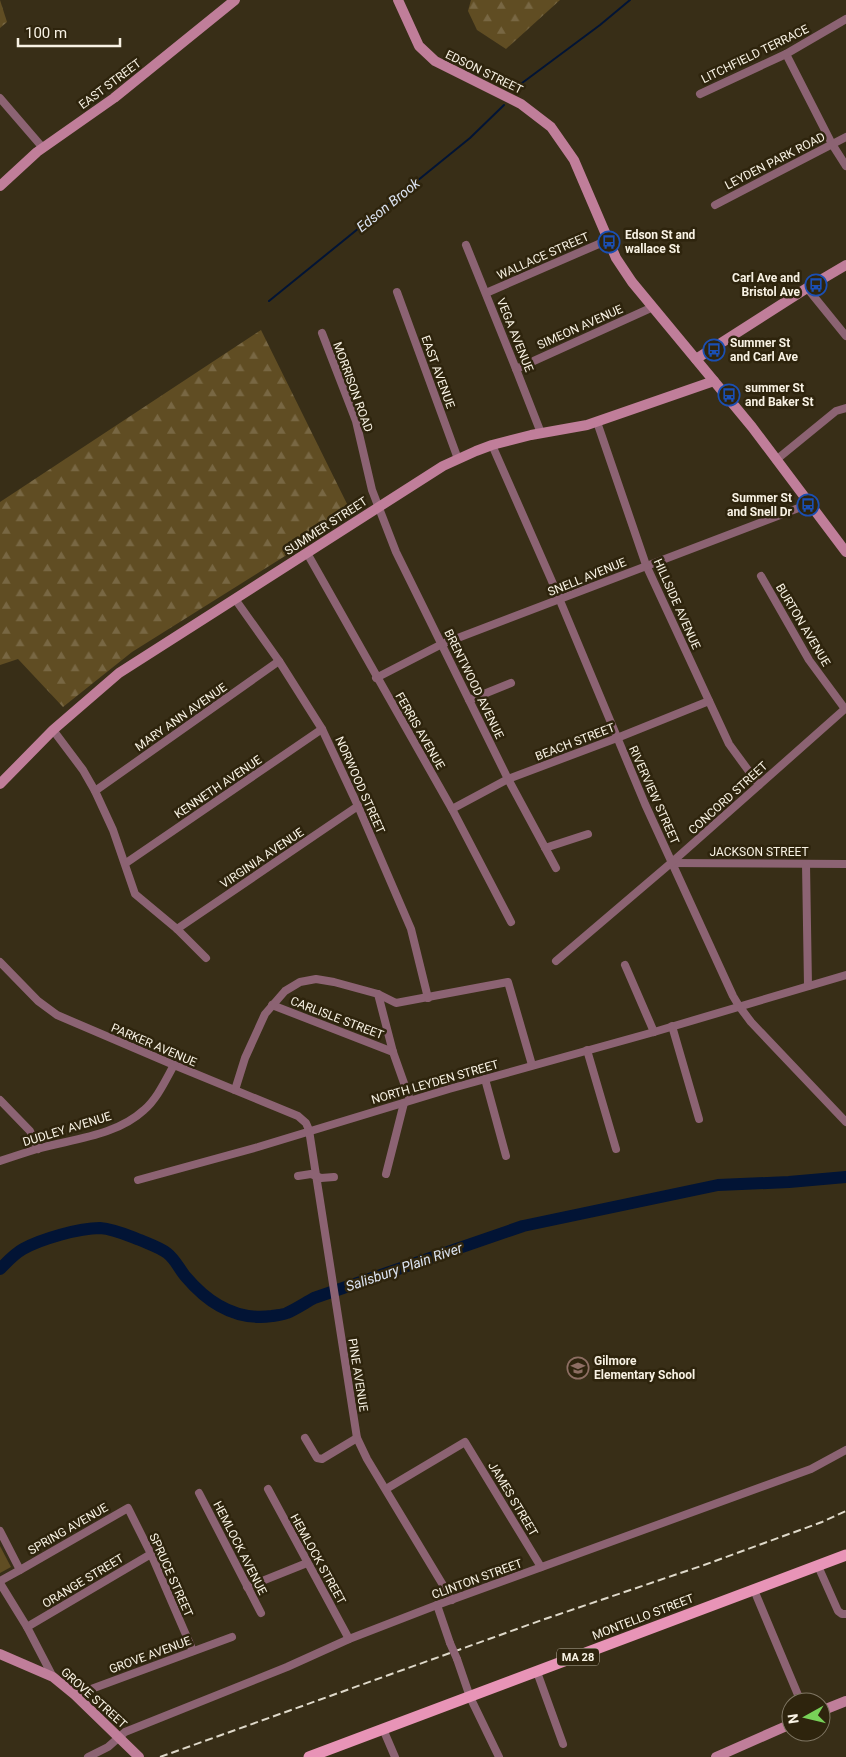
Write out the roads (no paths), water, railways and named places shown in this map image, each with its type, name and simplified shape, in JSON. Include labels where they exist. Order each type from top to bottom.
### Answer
[{"type":"main road","name":"MONTELLO STREET","points":[[309,1757],[846,1556]]},
{"type":"street","name":"EAST STREET","points":[[0,186],[43,148],[114,98],[235,0]]},
{"type":"street","name":"EDSON STREET","points":[[398,0],[419,46],[434,61],[521,104],[550,127],[574,160],[616,258],[632,282],[696,359]]},
{"type":"street","name":"LITCHFIELD TERRACE","points":[[700,94],[786,54],[846,19]]},
{"type":"street","points":[[786,54],[832,144],[846,166]]},
{"type":"street","points":[[0,98],[43,148]]},
{"type":"street","name":"LEYDEN PARK ROAD","points":[[715,205],[846,137]]},
{"type":"street","name":"WALLACE STREET","points":[[486,293],[608,240]]},
{"type":"street","name":"VEGA AVENUE","points":[[466,245],[541,434]]},
{"type":"street","points":[[846,265],[696,359],[846,552]]},
{"type":"street","points":[[807,288],[846,336]]},
{"type":"street","name":"EAST AVENUE","points":[[397,292],[458,459]]},
{"type":"street","name":"SIMEON AVENUE","points":[[516,369],[653,307]]},
{"type":"street","name":"MORRISON ROAD","points":[[322,333],[356,421],[372,490],[378,507]]},
{"type":"street","name":"SUMMER STREET","points":[[0,784],[53,730],[119,673],[443,466],[492,445],[587,425],[714,381]]},
{"type":"street","points":[[776,460],[836,411],[846,408]]},
{"type":"street","name":"HILLSIDE AVENUE","points":[[597,422],[646,566],[729,744],[759,785]]},
{"type":"street","name":"RIVERVIEW STREET","points":[[492,445],[672,863],[739,1006],[751,1022],[846,1122]]},
{"type":"street","name":"SNELL AVENUE","points":[[376,678],[442,644],[808,504]]},
{"type":"street","name":"BRENTWOOD AVENUE","points":[[378,507],[406,574],[508,779],[556,868]]},
{"type":"street","name":"FERRIS AVENUE","points":[[307,554],[452,810],[511,922]]},
{"type":"street","name":"BURTON AVENUE","points":[[762,576],[809,660],[846,708]]},
{"type":"street","name":"NORWOOD STREET","points":[[236,599],[279,661],[322,729],[358,806],[411,929],[428,998]]},
{"type":"street","name":"MARY ANN AVENUE","points":[[96,791],[279,661]]},
{"type":"street","points":[[469,700],[511,683]]},
{"type":"street","name":"BEACH STREET","points":[[452,810],[508,779],[709,701]]},
{"type":"street","name":"CONCORD STREET","points":[[556,961],[672,863],[846,708]]},
{"type":"street","name":"KENNETH AVENUE","points":[[126,863],[322,729]]},
{"type":"street","points":[[53,730],[96,791],[126,863],[135,894],[177,929],[206,958]]},
{"type":"street","name":"VIRGINIA AVENUE","points":[[177,929],[358,806]]},
{"type":"street","points":[[546,848],[588,834]]},
{"type":"street","name":"JACKSON STREET","points":[[672,863],[846,864]]},
{"type":"street","points":[[806,864],[808,986]]},
{"type":"street","name":"PARKER AVENUE","points":[[0,962],[38,1001],[57,1015],[174,1066],[298,1116],[306,1123],[309,1130]]},
{"type":"street","points":[[625,965],[654,1032]]},
{"type":"street","name":"NORTH LEYDEN STREET","points":[[138,1180],[258,1147],[309,1130],[532,1065],[654,1032],[846,975]]},
{"type":"street","points":[[235,1090],[249,1048],[262,1019],[272,1005],[290,987],[300,982],[311,980],[334,982],[378,994],[396,1003],[508,982],[532,1065]]},
{"type":"street","points":[[378,994],[407,1102],[386,1174]]},
{"type":"street","name":"CARLISLE STREET","points":[[272,1005],[393,1052]]},
{"type":"street","points":[[672,1026],[698,1119]]},
{"type":"street","points":[[586,1050],[616,1149]]},
{"type":"street","name":"DUDLEY AVENUE","points":[[0,1161],[105,1131],[125,1123],[140,1114],[151,1103],[174,1066]]},
{"type":"street","points":[[484,1079],[506,1156]]},
{"type":"street","points":[[0,1100],[30,1131],[38,1149]]},
{"type":"street","name":"PINE AVENUE","points":[[309,1130],[357,1438],[364,1453],[452,1600]]},
{"type":"street","points":[[298,1176],[311,1174],[321,1178],[334,1177]]},
{"type":"street","points":[[305,1438],[317,1458],[322,1459],[357,1438]]},
{"type":"street","name":"JAMES STREET","points":[[386,1488],[465,1442],[541,1567]]},
{"type":"street","name":"CLINTON STREET","points":[[88,1757],[108,1747],[125,1732],[349,1639],[541,1567],[811,1470],[846,1450]]},
{"type":"street","name":"HEMLOCK STREET","points":[[268,1489],[349,1639]]},
{"type":"street","name":"HEMLOCK AVENUE","points":[[199,1493],[261,1613]]},
{"type":"street","name":"SPRUCE STREET","points":[[128,1508],[193,1651]]},
{"type":"street","name":"SPRING AVENUE","points":[[0,1582],[128,1508]]},
{"type":"street","name":"SPRING AVENUE","points":[[0,1531],[20,1570]]},
{"type":"street","name":"ORANGE STREET","points":[[27,1627],[150,1554]]},
{"type":"street","points":[[247,1587],[307,1563]]},
{"type":"street","points":[[818,1566],[838,1611],[844,1614]]},
{"type":"street","points":[[0,1582],[27,1627],[53,1677]]},
{"type":"street","points":[[754,1590],[797,1692]]},
{"type":"street","points":[[438,1605],[470,1697],[499,1757]]},
{"type":"street","name":"GROVE AVENUE","points":[[75,1695],[232,1636]]},
{"type":"street","name":"GROVE STREET","points":[[0,1654],[53,1677],[75,1695],[139,1757]]},
{"type":"street","points":[[536,1672],[564,1744]]},
{"type":"street","points":[[831,1707],[846,1701]]},
{"type":"street","points":[[383,1728],[395,1757]]},
{"type":"street","points":[[717,1757],[781,1728]]},
{"type":"waterway","name":"Edson Brook","points":[[514,89],[600,25],[630,0]]},
{"type":"waterway","name":"Edson Brook","points":[[269,301],[470,138],[504,105]]},
{"type":"waterway","name":"Salisbury Plain River","points":[[0,1269],[20,1251],[31,1245],[60,1235],[91,1228],[100,1228],[125,1234],[164,1251],[204,1295],[224,1308],[247,1316],[282,1315],[314,1298],[523,1226],[718,1185],[846,1177]]},
{"type":"railway","points":[[160,1757],[542,1620],[704,1565],[822,1522],[846,1511]]},
{"type":"place","name":"Edson St and wallace St","points":[[609,242]]},
{"type":"place","name":"Carl Ave and Bristol Ave","points":[[816,285]]},
{"type":"place","name":"Summer St and Carl Ave","points":[[714,350]]},
{"type":"place","name":"summer St and Baker St","points":[[729,395]]},
{"type":"place","name":"Summer St and Snell Dr","points":[[808,505]]},
{"type":"place","name":"Gilmore Elementary School","points":[[578,1368]]}]
